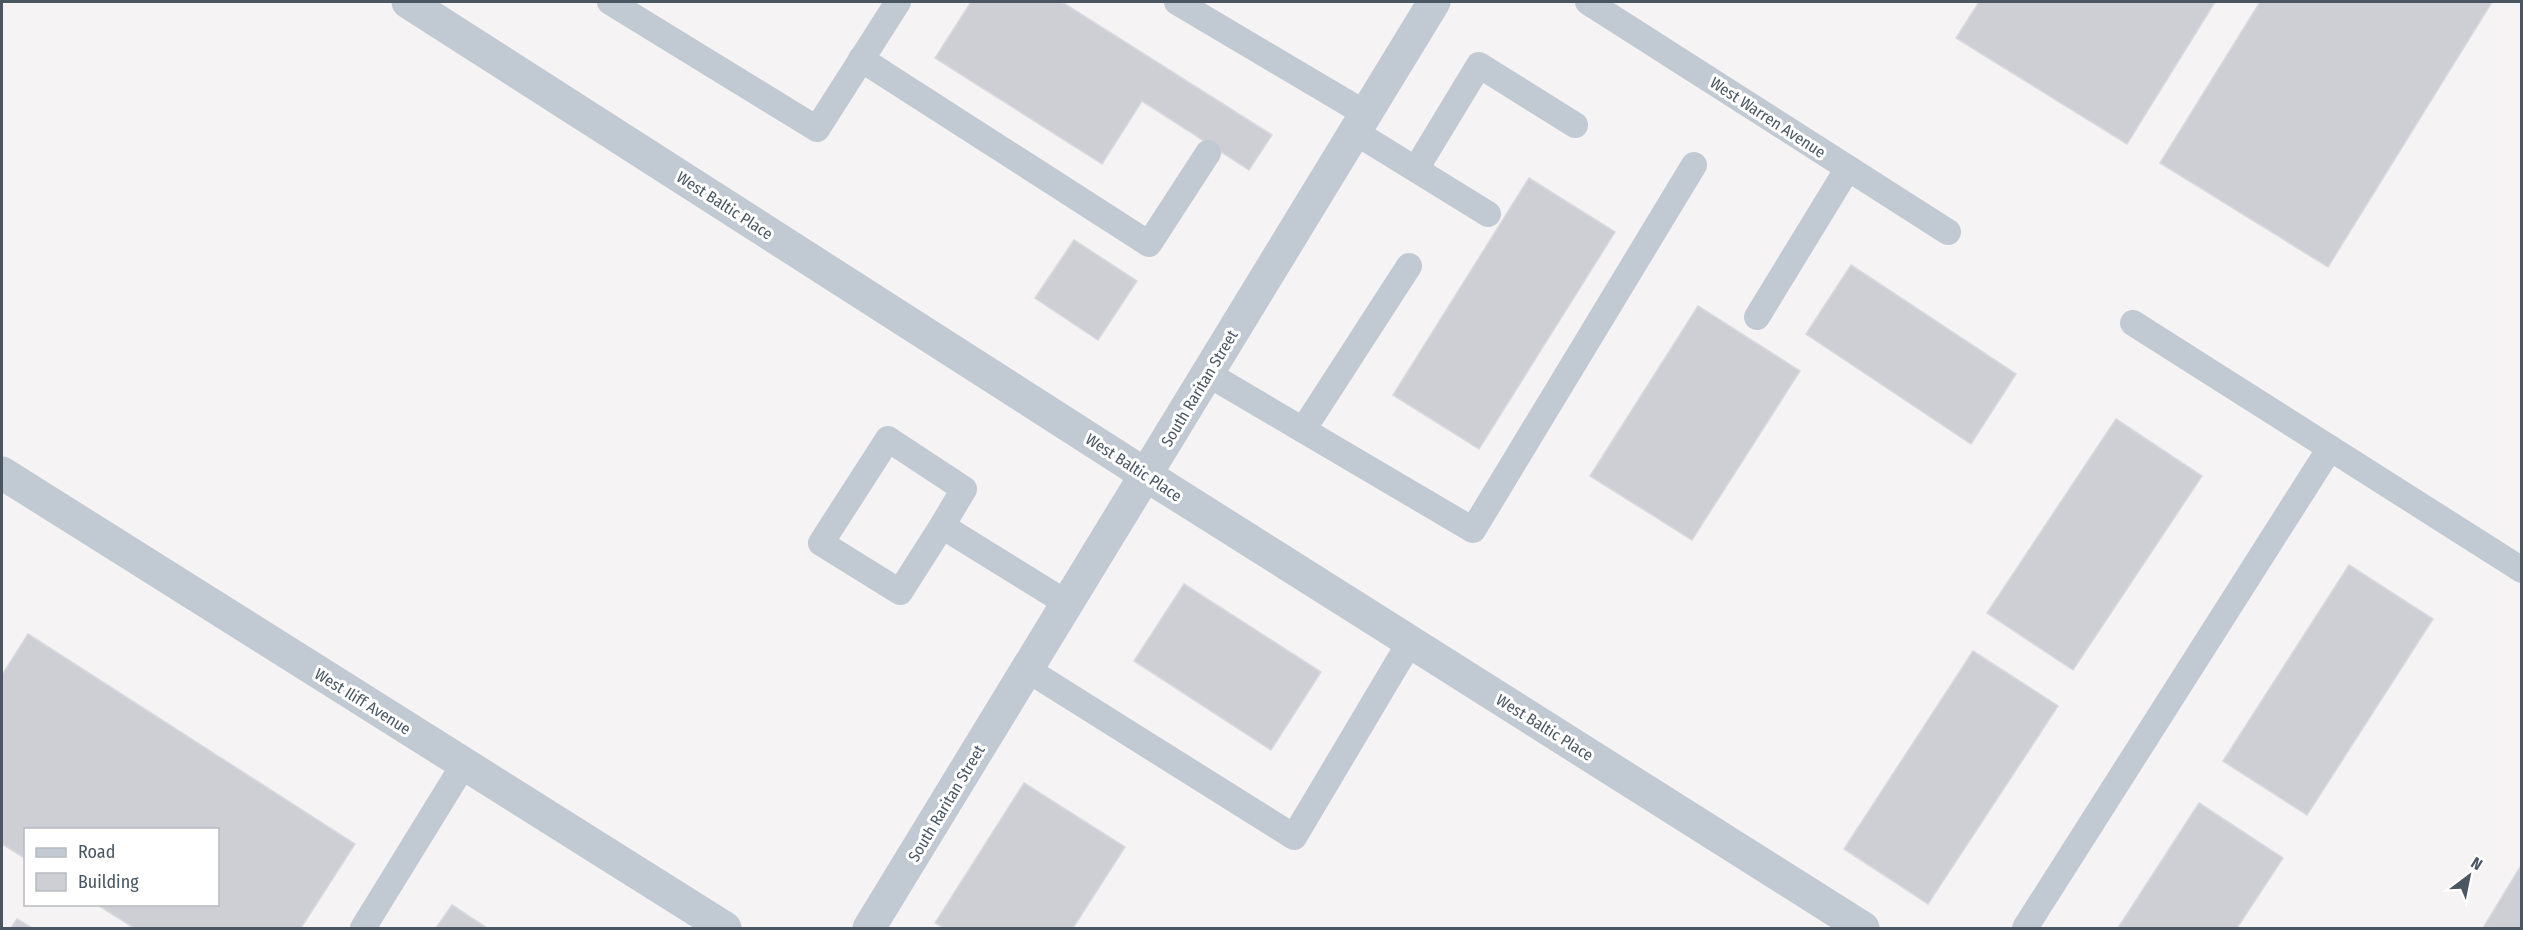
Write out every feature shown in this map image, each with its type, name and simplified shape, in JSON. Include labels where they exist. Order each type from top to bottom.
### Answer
[{"type":"street","name":"West Baltic Place","points":[[408,2],[1146,475],[1863,928]]},
{"type":"street","name":"South Raritan Street","points":[[869,928],[1434,2]]},
{"type":"street","name":"West Iliff Avenue","points":[[2,472],[725,928]]},
{"type":"lane","points":[[610,2],[817,129],[898,2]]},
{"type":"lane","points":[[1177,2],[1215,11],[1416,169],[1488,214]]},
{"type":"lane","name":"West Warren Avenue","points":[[1588,2],[1948,232]]},
{"type":"lane","points":[[861,59],[1149,243],[1208,153]]},
{"type":"lane","points":[[1416,169],[1479,65],[1575,125]]},
{"type":"lane","points":[[1208,374],[1473,530],[1694,165]]},
{"type":"lane","points":[[1757,316],[1848,168]]},
{"type":"lane","points":[[1303,430],[1409,266]]},
{"type":"lane","points":[[2133,323],[2522,570]]},
{"type":"lane","points":[[888,439],[964,489],[942,526],[900,592],[821,543],[888,439]]},
{"type":"lane","points":[[2025,928],[2330,448]]},
{"type":"lane","points":[[942,526],[1068,604]]},
{"type":"lane","points":[[1028,670],[1294,837],[1410,642]]},
{"type":"lane","points":[[363,928],[464,764]]},
{"type":"building","points":[[971,2],[1062,2],[1272,135],[1249,170],[1142,101],[1102,164],[935,58]]},
{"type":"building","points":[[1979,2],[2215,2],[2127,144],[1956,38]]},
{"type":"building","points":[[2260,2],[2492,2],[2328,267],[2160,163]]},
{"type":"building","points":[[1529,178],[1615,232],[1479,449],[1393,395]]},
{"type":"building","points":[[1074,240],[1137,281],[1098,340],[1035,298]]},
{"type":"building","points":[[1851,265],[2016,374],[1971,444],[1806,334]]},
{"type":"building","points":[[1698,306],[1800,371],[1692,540],[1590,476]]},
{"type":"building","points":[[2116,419],[2202,476],[2073,670],[1987,613]]},
{"type":"building","points":[[2349,565],[2433,619],[2307,815],[2223,761]]},
{"type":"building","points":[[1184,584],[1321,672],[1271,750],[1134,661]]},
{"type":"building","points":[[28,634],[355,844],[301,928],[134,928],[99,906],[219,906],[219,828],[24,828],[24,858],[2,844],[2,675]]},
{"type":"building","points":[[1973,651],[2058,706],[1928,904],[1844,849]]},
{"type":"building","points":[[1024,783],[1125,847],[1073,928],[944,928],[935,923]]},
{"type":"building","points":[[2199,803],[2283,858],[2237,928],[2118,928]]},
{"type":"building","points":[[2522,864],[2522,928],[2483,928]]},
{"type":"building","points":[[452,905],[487,928],[436,928]]},
{"type":"building","points":[[17,919],[32,928],[11,928]]}]
